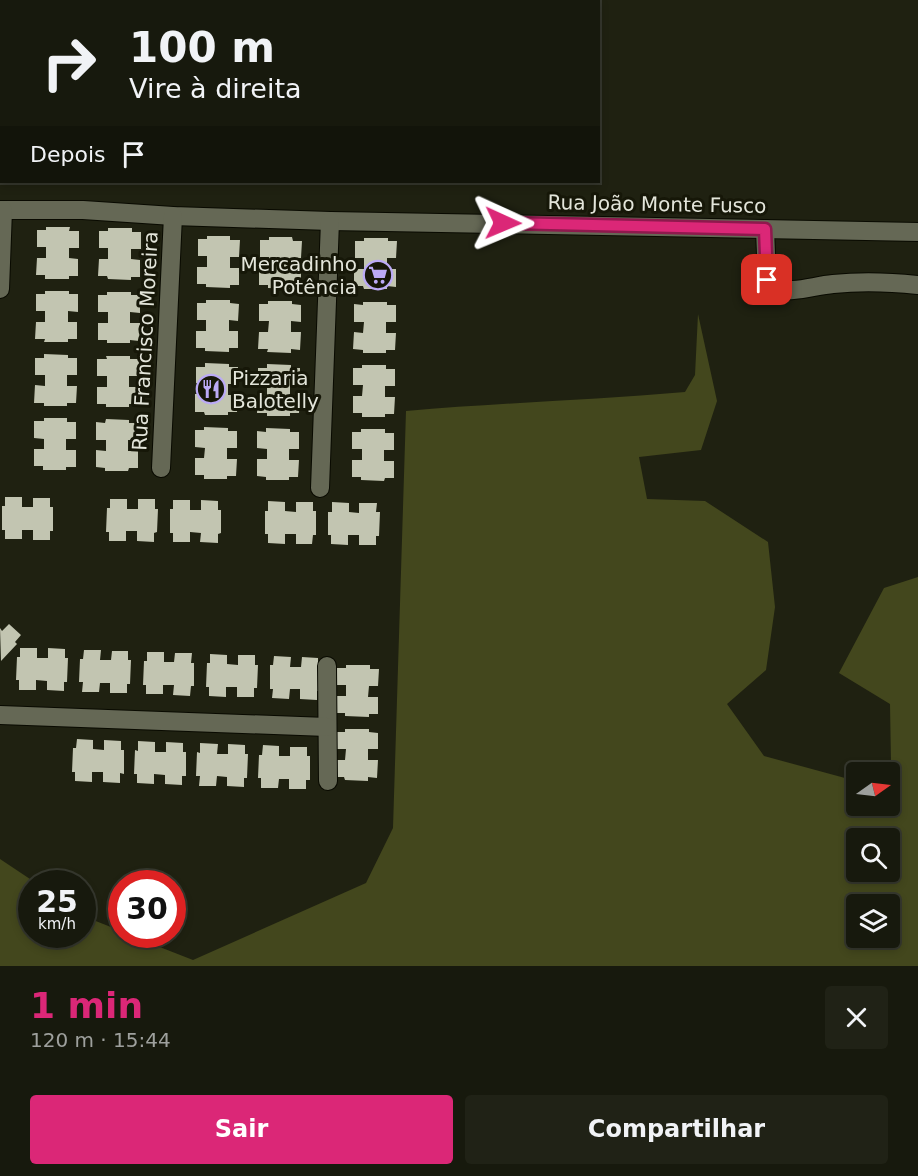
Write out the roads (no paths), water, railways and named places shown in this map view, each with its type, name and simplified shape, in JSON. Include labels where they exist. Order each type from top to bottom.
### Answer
[{"type":"street","name":"Rua João Monte Fusco","points":[[2,210],[83,210],[173,216],[330,221],[918,232]]},
{"type":"street","points":[[0,289],[2,210]]},
{"type":"street","name":"Rua Francisco Moreira","points":[[161,468],[173,216]]},
{"type":"street","points":[[320,488],[330,221]]},
{"type":"street","points":[[765,229],[767,280],[773,288],[785,292],[833,284],[892,282],[918,285]]},
{"type":"street","points":[[327,666],[328,781]]},
{"type":"street","points":[[0,715],[327,727]]},
{"type":"place","name":"Mercadinho Potência","points":[[378,275]]},
{"type":"place","name":"Pizzaria Balotelly","points":[[211,389]]}]
